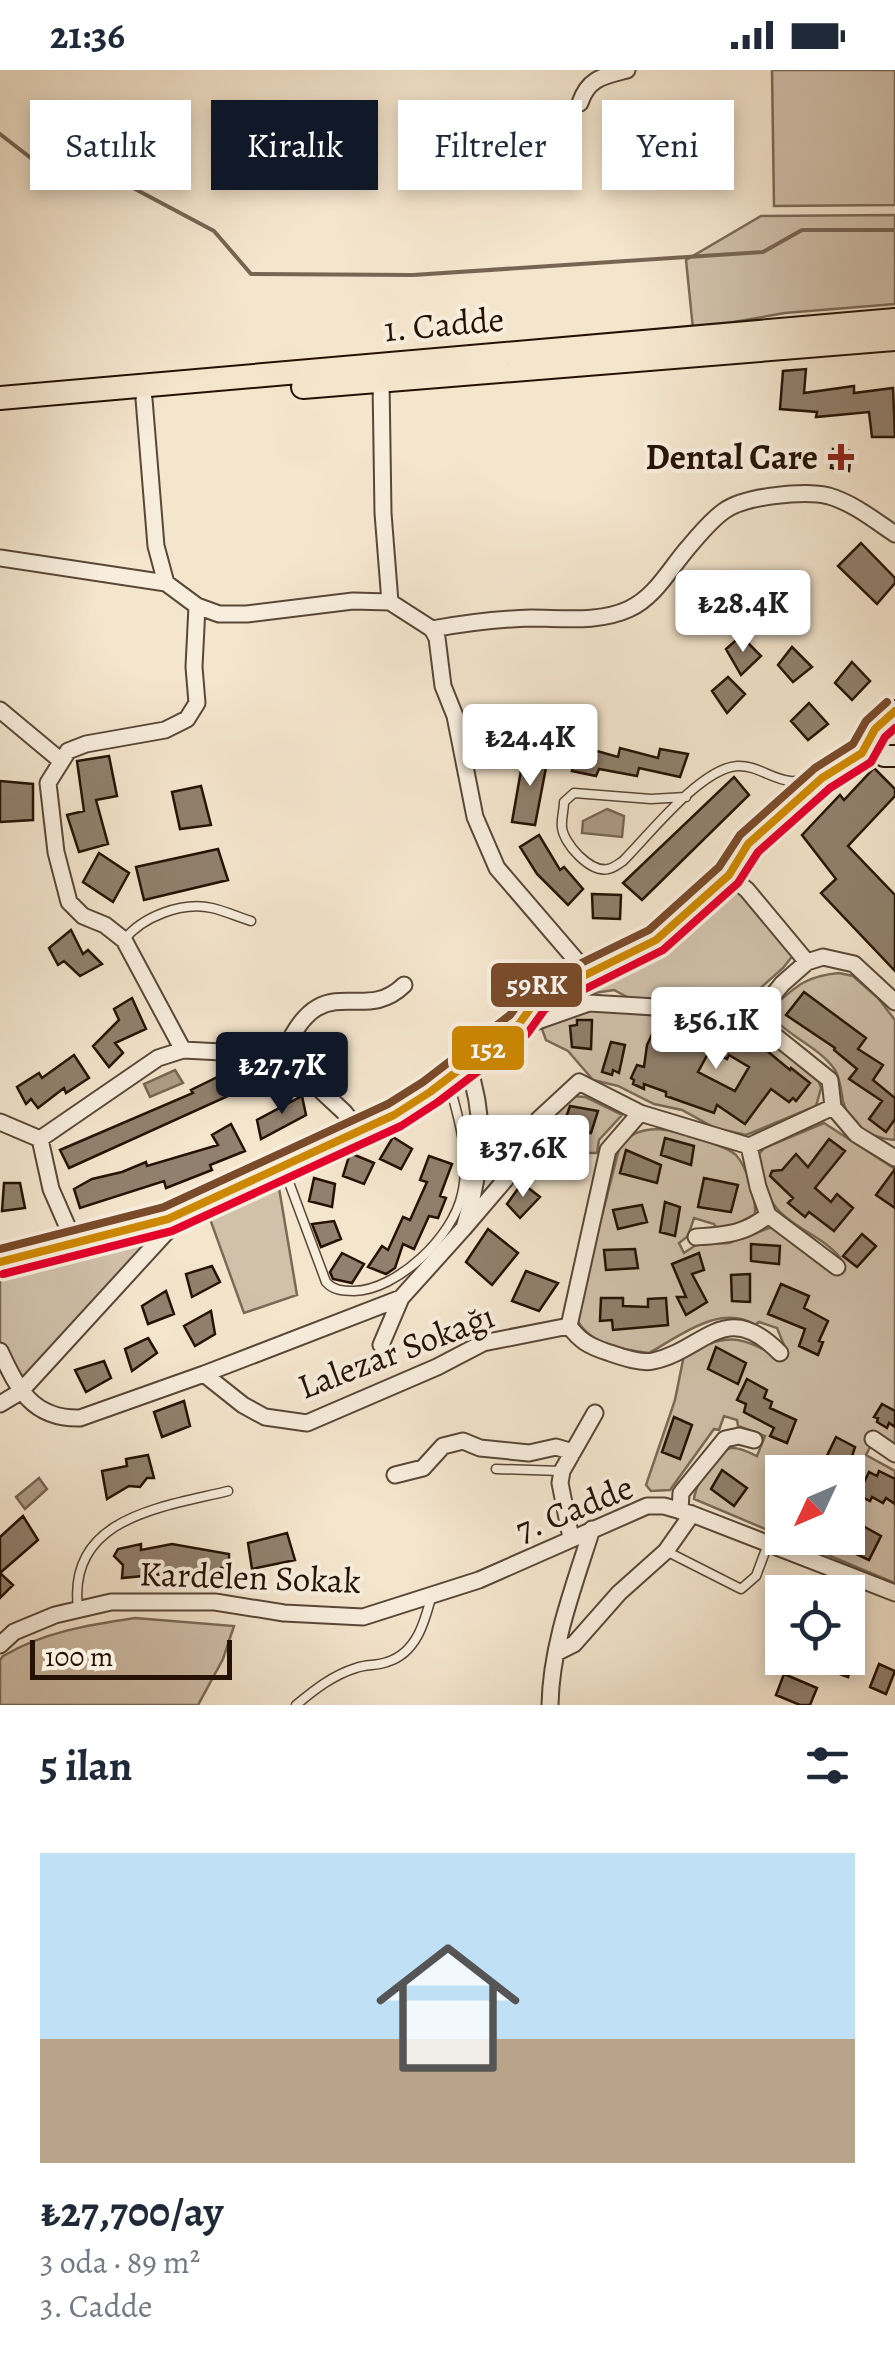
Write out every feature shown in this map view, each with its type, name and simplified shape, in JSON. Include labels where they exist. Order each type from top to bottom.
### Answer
[{"type":"main road","name":"1. Cadde","points":[[0,398],[895,320]]},
{"type":"main road","name":"1. Cadde","points":[[0,412],[895,339]]},
{"type":"main road","points":[[0,1262],[168,1219],[394,1115],[519,1024],[537,1000],[656,940],[729,875],[748,844],[822,778],[876,750],[875,728],[892,719]]},
{"type":"street","points":[[581,100],[595,78],[627,70]]},
{"type":"street","points":[[381,381],[383,514],[390,602]]},
{"type":"street","points":[[144,399],[156,546],[166,583]]},
{"type":"street","points":[[432,629],[488,621],[599,618],[631,609],[660,585],[688,548],[726,509],[754,500],[798,494],[828,496],[860,510],[895,534]]},
{"type":"street","points":[[0,558],[166,583],[197,606],[219,614],[353,600],[390,602],[432,629],[438,638],[443,686],[455,716],[475,818],[497,868],[588,974]]},
{"type":"street","points":[[184,1050],[124,940],[105,925],[83,916],[69,902],[56,852],[48,783],[68,751],[86,744],[165,730],[187,719],[197,703],[197,606]]},
{"type":"street","points":[[0,710],[60,760]]},
{"type":"street","points":[[729,875],[757,901],[807,962]]},
{"type":"street","points":[[754,1019],[760,1008],[807,962],[823,957],[854,964],[895,1002]]},
{"type":"street","points":[[283,1055],[292,1032],[309,1012],[327,1002],[384,1000],[404,985]]},
{"type":"street","points":[[519,1024],[589,1003],[689,1009],[754,1019],[830,1080],[833,1108],[856,1134],[895,1158]]},
{"type":"street","points":[[40,1138],[158,1058],[184,1050],[283,1055],[360,1132]]},
{"type":"street","points":[[464,1228],[479,1178],[480,1143],[468,1063]]},
{"type":"street","points":[[381,1345],[402,1298],[505,1180],[539,1119],[579,1082],[640,1113],[748,1146],[833,1108]]},
{"type":"street","points":[[640,1113],[608,1150],[569,1326],[588,1346],[651,1362],[722,1328],[743,1330],[767,1340],[780,1353]]},
{"type":"street","points":[[0,1122],[40,1138]]},
{"type":"street","points":[[40,1138],[51,1189],[76,1244]]},
{"type":"street","points":[[748,1146],[768,1214],[837,1267]]},
{"type":"street","points":[[0,1404],[20,1392],[186,1211]]},
{"type":"street","points":[[696,1237],[732,1235],[753,1228],[768,1214]]},
{"type":"street","points":[[0,1351],[20,1392],[42,1410],[60,1418],[80,1418],[402,1298]]},
{"type":"street","name":"Lalezar Sokağı","points":[[204,1374],[265,1418],[307,1423],[484,1343],[569,1326]]},
{"type":"street","points":[[571,1538],[560,1483],[562,1471],[595,1413]]},
{"type":"street","points":[[556,1652],[574,1644],[619,1593],[666,1552],[686,1513],[681,1493],[725,1439],[739,1436],[754,1440]]},
{"type":"street","points":[[873,1439],[895,1454]]},
{"type":"street","points":[[395,1476],[422,1468],[443,1446],[463,1441],[480,1448],[529,1454],[556,1447],[573,1452]]},
{"type":"street","name":"7. Cadde","points":[[387,1608],[478,1580],[647,1506],[664,1506],[765,1543]]},
{"type":"street","points":[[550,1705],[556,1652],[592,1528]]},
{"type":"street","name":"7. Cadde","points":[[797,1555],[895,1593]]},
{"type":"street","name":"Kardelen Sokak","points":[[0,1645],[14,1632],[78,1608],[110,1602],[214,1602],[323,1617],[363,1617],[387,1608]]},
{"type":"lane","points":[[686,797],[668,800],[574,793],[564,802],[562,828],[566,840],[580,856],[597,868],[608,869],[623,861],[702,782],[734,766],[753,767],[789,781],[822,778]]},
{"type":"lane","points":[[124,940],[136,925],[176,910],[207,906],[251,921]]},
{"type":"lane","points":[[282,1165],[326,1282],[348,1292],[386,1285],[422,1256],[453,1218],[462,1200],[460,1128],[447,1078]]},
{"type":"lane","points":[[496,1469],[562,1471]]},
{"type":"lane","points":[[78,1608],[75,1584],[80,1570],[94,1546],[113,1527],[146,1511],[228,1491]]},
{"type":"lane","points":[[666,1552],[742,1589],[756,1576],[765,1552]]},
{"type":"lane","points":[[296,1705],[322,1684],[356,1668],[390,1662],[410,1648],[424,1626],[432,1594]]},
{"type":"shaded area","points":[[772,70],[895,70],[895,205],[774,206]]},
{"type":"shaded area","points":[[895,215],[895,304],[785,313],[693,329],[686,260],[761,216]]},
{"type":"shaded area","points":[[607,809],[624,816],[622,837],[582,833],[583,821]]},
{"type":"shaded area","points":[[736,891],[743,892],[794,954],[738,1008],[679,1000],[655,1002],[629,998],[614,990],[588,994],[535,1016],[546,1004],[593,985],[654,952]]},
{"type":"shaded area","points":[[819,976],[853,976],[895,1020],[895,1140],[870,1134],[850,1118],[835,1070],[822,1055],[774,1019],[774,1006],[796,987]]},
{"type":"shaded area","points":[[593,1009],[751,1026],[818,1079],[821,1088],[816,1106],[746,1135],[715,1128],[682,1110],[654,1104],[618,1086],[593,1080],[568,1051],[546,1040],[542,1029],[564,1015]]},
{"type":"shaded area","points":[[175,1070],[183,1083],[150,1097],[144,1084]]},
{"type":"shaded area","points":[[572,1096],[585,1097],[622,1115],[599,1140],[597,1153],[542,1137],[556,1109]]},
{"type":"shaded area","points":[[824,1123],[895,1169],[895,1445],[872,1443],[866,1455],[895,1471],[895,1583],[828,1555],[865,1555],[865,1455],[765,1455],[765,1529],[694,1499],[702,1477],[720,1454],[733,1448],[757,1456],[765,1436],[738,1426],[737,1420],[724,1416],[719,1430],[714,1429],[670,1490],[651,1491],[646,1485],[675,1400],[684,1355],[711,1343],[731,1340],[752,1344],[778,1357],[784,1345],[777,1328],[742,1319],[715,1320],[649,1353],[597,1339],[588,1334],[576,1317],[620,1145],[638,1132],[658,1129],[679,1133],[728,1150],[740,1160],[750,1183],[755,1214],[720,1233],[714,1224],[694,1218],[688,1236],[679,1243],[684,1253],[696,1245],[729,1243],[772,1227],[841,1263],[833,1250],[775,1206],[766,1190],[758,1155],[764,1148]]},
{"type":"shaded area","points":[[279,1188],[297,1295],[244,1313],[210,1219],[226,1205]]},
{"type":"shaded area","points":[[168,1219],[20,1392],[0,1351],[0,1262]]},
{"type":"shaded area","points":[[39,1478],[47,1489],[25,1509],[16,1497]]},
{"type":"shaded area","points":[[135,1618],[234,1626],[223,1659],[198,1705],[0,1705],[3,1656],[50,1635]]},
{"type":"building","points":[[806,369],[804,393],[854,386],[854,393],[893,388],[895,437],[872,437],[869,412],[816,417],[817,412],[780,409],[783,371]]},
{"type":"building","points":[[833,449],[851,451],[849,471],[831,468]]},
{"type":"building","points":[[861,543],[895,578],[877,604],[838,566]]},
{"type":"building","points":[[785,591],[801,608],[784,629],[767,610]]},
{"type":"building","points":[[741,636],[761,656],[741,675],[726,649]]},
{"type":"building","points":[[792,647],[812,667],[793,682],[778,665]]},
{"type":"building","points":[[852,662],[870,681],[852,700],[835,683]]},
{"type":"building","points":[[728,677],[745,694],[727,713],[712,691]]},
{"type":"building","points":[[809,703],[828,724],[808,740],[791,721]]},
{"type":"building","points":[[579,746],[618,757],[620,748],[658,758],[660,749],[688,754],[680,777],[639,768],[637,776],[599,769],[596,776],[572,771]]},
{"type":"building","points":[[524,753],[548,757],[535,825],[512,822]]},
{"type":"building","points":[[109,756],[117,796],[96,800],[108,844],[79,852],[67,815],[84,811],[77,761]]},
{"type":"building","points":[[874,768],[895,789],[895,796],[848,846],[895,895],[895,971],[821,893],[836,879],[802,835],[840,795],[844,800]]},
{"type":"building","points":[[734,777],[749,795],[642,900],[623,883]]},
{"type":"building","points":[[0,781],[33,784],[33,820],[0,822]]},
{"type":"building","points":[[201,786],[211,825],[180,829],[172,792]]},
{"type":"building","points":[[539,835],[560,870],[564,867],[583,889],[568,905],[537,874],[520,847]]},
{"type":"building","points":[[218,849],[228,880],[144,900],[136,867]]},
{"type":"building","points":[[99,853],[129,873],[113,902],[83,882]]},
{"type":"building","points":[[592,894],[621,895],[620,919],[593,918]]},
{"type":"building","points":[[71,930],[83,954],[88,950],[102,964],[80,976],[64,961],[58,965],[49,948]]},
{"type":"building","points":[[804,992],[866,1038],[858,1049],[883,1065],[873,1080],[895,1098],[895,1119],[886,1132],[869,1119],[882,1101],[849,1079],[857,1069],[835,1048],[786,1015]]},
{"type":"building","points":[[132,998],[146,1029],[115,1043],[123,1053],[109,1067],[93,1046],[119,1020],[114,1009]]},
{"type":"building","points":[[577,1020],[592,1020],[591,1049],[572,1047],[570,1026],[577,1025]]},
{"type":"building","points":[[664,1026],[697,1036],[700,1029],[725,1040],[730,1028],[747,1034],[810,1083],[796,1101],[793,1098],[789,1102],[771,1089],[745,1124],[717,1105],[714,1113],[644,1084],[644,1089],[633,1084],[631,1078],[637,1065],[644,1067],[647,1045],[655,1028],[661,1030]],"holes":[[[710,1050],[727,1059],[729,1055],[749,1067],[735,1091],[698,1072]]]},
{"type":"building","points":[[611,1042],[625,1045],[619,1073],[613,1070],[612,1075],[602,1072]]},
{"type":"building","points":[[74,1055],[89,1078],[66,1093],[64,1088],[38,1108],[31,1099],[26,1104],[17,1087],[39,1073],[42,1078]]},
{"type":"building","points":[[238,1067],[248,1087],[69,1168],[60,1150],[193,1093],[191,1090]]},
{"type":"building","points":[[302,1096],[306,1115],[261,1139],[257,1120]]},
{"type":"building","points":[[570,1106],[598,1111],[591,1133],[563,1126]]},
{"type":"building","points":[[231,1124],[245,1151],[210,1165],[212,1170],[166,1188],[164,1181],[80,1208],[74,1189],[92,1179],[146,1162],[147,1166],[218,1145],[212,1135]]},
{"type":"building","points":[[393,1137],[412,1149],[401,1169],[380,1159]]},
{"type":"building","points":[[665,1138],[694,1146],[691,1165],[661,1155]]},
{"type":"building","points":[[829,1139],[845,1151],[815,1188],[831,1202],[837,1194],[853,1208],[834,1231],[809,1212],[805,1217],[788,1203],[793,1198],[770,1176],[772,1171],[782,1170],[796,1154],[808,1167]]},
{"type":"building","points":[[626,1150],[661,1165],[657,1183],[620,1173]]},
{"type":"building","points":[[350,1153],[374,1163],[364,1184],[343,1176]]},
{"type":"building","points":[[429,1156],[452,1164],[440,1196],[446,1198],[438,1218],[429,1216],[414,1249],[403,1244],[395,1268],[386,1274],[368,1267],[382,1246],[388,1250],[403,1217],[410,1220],[427,1182],[420,1180]]},
{"type":"building","points":[[895,1169],[895,1208],[876,1195]]},
{"type":"building","points":[[314,1178],[335,1184],[332,1207],[309,1201]]},
{"type":"building","points":[[704,1178],[738,1185],[731,1212],[698,1207]]},
{"type":"building","points":[[4,1183],[20,1183],[25,1208],[2,1211]]},
{"type":"building","points":[[522,1183],[540,1197],[520,1218],[507,1204]]},
{"type":"building","points":[[665,1202],[680,1207],[675,1236],[660,1232]]},
{"type":"building","points":[[642,1205],[647,1222],[618,1229],[613,1210]]},
{"type":"building","points":[[334,1221],[341,1239],[321,1247],[312,1224]]},
{"type":"building","points":[[488,1229],[518,1253],[492,1285],[466,1262]]},
{"type":"building","points":[[862,1234],[876,1246],[857,1267],[843,1256]]},
{"type":"building","points":[[751,1244],[780,1246],[779,1264],[751,1261]]},
{"type":"building","points":[[635,1249],[638,1268],[606,1270],[604,1250]]},
{"type":"building","points":[[342,1253],[364,1264],[352,1283],[333,1279],[330,1272]]},
{"type":"building","points":[[699,1253],[704,1270],[692,1274],[707,1302],[686,1315],[677,1297],[686,1297],[672,1264]]},
{"type":"building","points":[[212,1266],[220,1282],[192,1297],[186,1274]]},
{"type":"building","points":[[526,1271],[558,1283],[539,1311],[512,1301]]},
{"type":"building","points":[[750,1274],[750,1302],[732,1301],[731,1275]]},
{"type":"building","points":[[781,1284],[809,1296],[804,1308],[828,1321],[818,1355],[799,1346],[805,1329],[768,1314]]},
{"type":"building","points":[[166,1291],[174,1314],[148,1324],[142,1306]]},
{"type":"building","points":[[601,1298],[623,1298],[623,1306],[648,1307],[648,1299],[666,1298],[668,1325],[613,1330],[612,1320],[600,1321]]},
{"type":"building","points":[[211,1311],[215,1334],[195,1346],[184,1326]]},
{"type":"building","points":[[148,1338],[157,1353],[132,1371],[125,1349]]},
{"type":"building","points":[[716,1347],[746,1363],[738,1384],[708,1369]]},
{"type":"building","points":[[104,1361],[111,1378],[86,1392],[75,1370]]},
{"type":"building","points":[[747,1379],[767,1390],[764,1398],[772,1402],[770,1408],[796,1420],[787,1443],[770,1436],[774,1428],[744,1412],[746,1404],[737,1400]]},
{"type":"building","points":[[184,1401],[190,1426],[162,1437],[154,1412]]},
{"type":"building","points":[[882,1404],[895,1411],[895,1427],[889,1423],[887,1428],[874,1417]]},
{"type":"building","points":[[674,1417],[692,1425],[680,1459],[662,1452]]},
{"type":"building","points":[[836,1437],[855,1447],[852,1455],[827,1455]]},
{"type":"building","points":[[148,1455],[154,1478],[107,1499],[102,1471],[127,1466],[126,1459]]},
{"type":"building","points":[[722,1470],[747,1488],[734,1506],[711,1489]]},
{"type":"building","points":[[879,1471],[895,1479],[895,1504],[886,1498],[883,1503],[872,1497],[870,1501],[865,1498],[869,1472],[877,1476]]},
{"type":"building","points":[[23,1516],[38,1540],[0,1573],[0,1537]]},
{"type":"building","points":[[865,1527],[881,1536],[869,1560],[858,1555],[865,1555]]},
{"type":"building","points":[[287,1533],[295,1560],[252,1569],[248,1543]]},
{"type":"building","points":[[141,1544],[141,1550],[172,1544],[229,1554],[229,1566],[210,1577],[174,1573],[122,1578],[123,1565],[114,1556],[118,1549]]},
{"type":"building","points":[[0,1573],[13,1585],[0,1598]]},
{"type":"building","points":[[879,1664],[895,1671],[886,1694],[870,1687]]},
{"type":"building","points":[[784,1675],[817,1688],[810,1705],[776,1695]]},
{"type":"waterway","points":[[0,134],[67,186],[120,181],[214,231],[251,274],[413,275],[763,252],[802,230],[895,230]]},
{"type":"transit line","name":"59RK","points":[[0,1249],[164,1207],[388,1104],[510,1015],[530,988],[649,930],[719,867],[740,835],[815,768],[853,744],[866,721],[887,702]]},
{"type":"transit line","name":"152","points":[[0,1262],[168,1219],[394,1115],[519,1024],[537,999],[656,940],[729,875],[748,844],[822,778],[862,753],[875,729],[895,711]]},
{"type":"transit line","points":[[3,1274],[172,1231],[401,1126],[527,1034],[545,1009],[663,950],[738,883],[758,852],[830,788],[871,762],[895,728]]},
{"type":"place","name":"Dental Care","points":[[841,457]]}]
